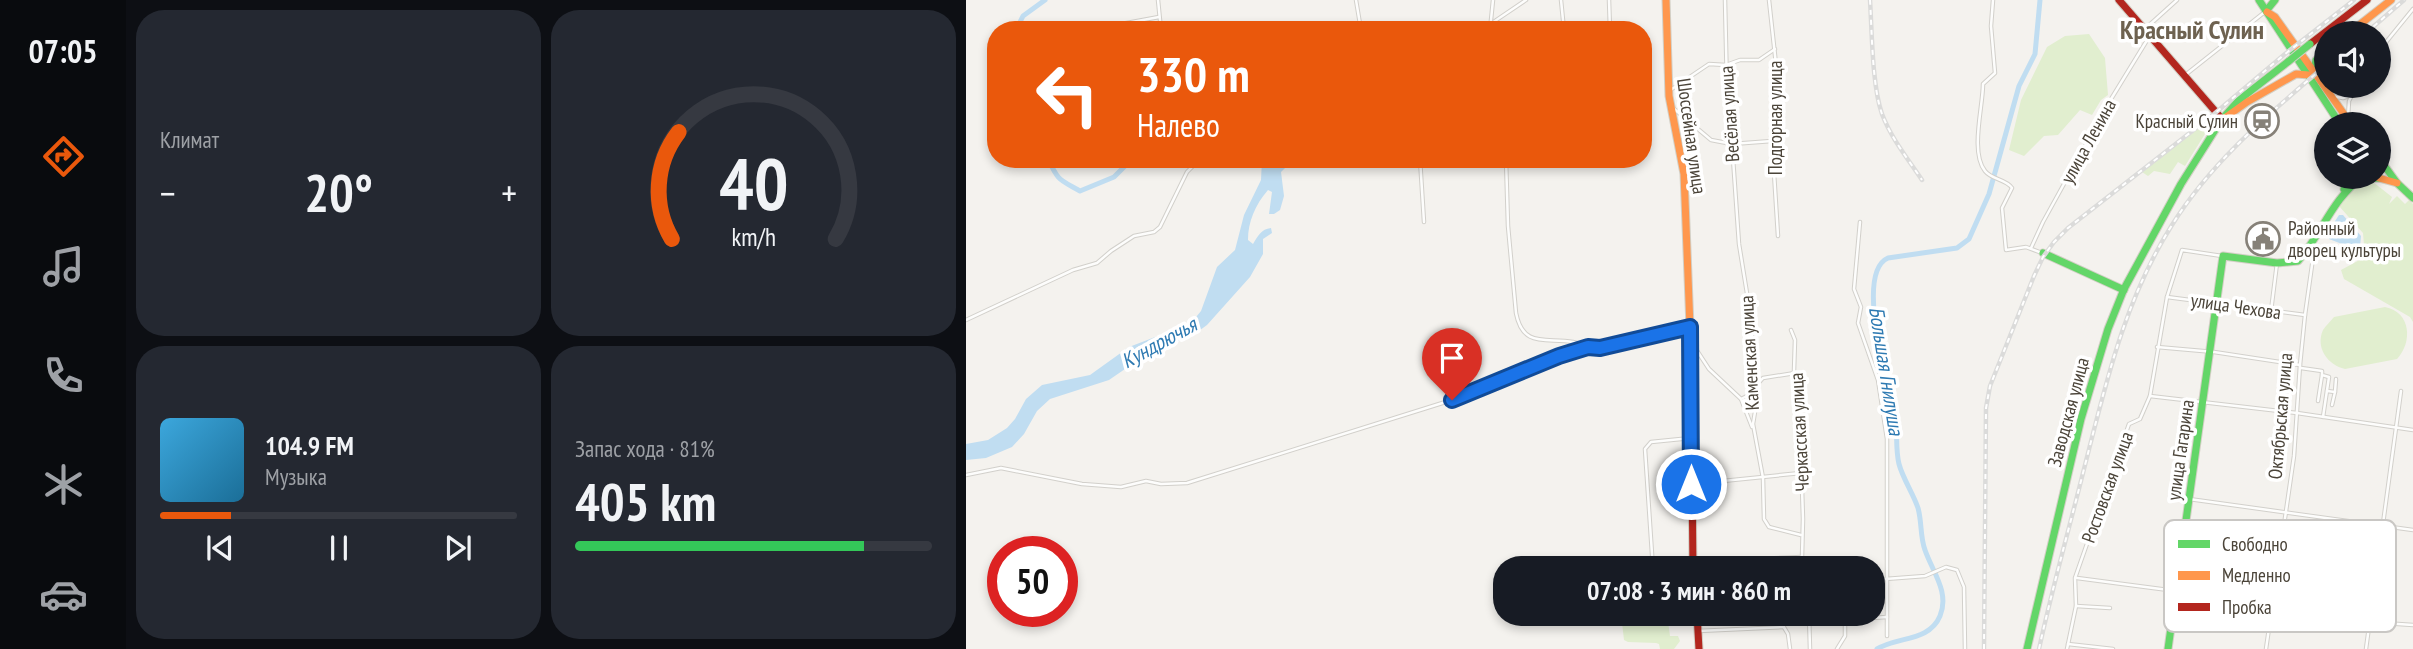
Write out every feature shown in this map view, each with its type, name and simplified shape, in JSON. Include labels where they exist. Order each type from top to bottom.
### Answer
[{"type":"main road","name":"Шоссейная улица","points":[[1666,0],[1669,91],[1684,174],[1690,327],[1693,556]]},
{"type":"main road","points":[[2119,0],[2222,120]]},
{"type":"main road","points":[[2259,0],[2339,112]]},
{"type":"main road","points":[[2266,11],[2275,0]]},
{"type":"main road","points":[[2222,120],[2239,100],[2367,0]]},
{"type":"main road","points":[[2364,21],[2391,0]]},
{"type":"main road","points":[[2311,73],[2314,65]]},
{"type":"main road","points":[[2311,73],[2314,77]]},
{"type":"main road","points":[[2222,120],[2296,74],[2311,73]]},
{"type":"main road","name":"Заводская улица","points":[[2027,649],[2081,419],[2108,329],[2123,290],[2174,196],[2222,120]]},
{"type":"main road","points":[[2391,175],[2413,198]]},
{"type":"main road","points":[[2391,181],[2397,183]]},
{"type":"main road","name":"Октябрьская улица","points":[[2313,243],[2345,189]]},
{"type":"main road","points":[[2223,256],[2277,263],[2298,261],[2313,243]]},
{"type":"main road","points":[[2043,253],[2123,290]]},
{"type":"main road","name":"улица Гагарина","points":[[2186,520],[2223,256]]},
{"type":"main road","points":[[1697,626],[1699,649]]},
{"type":"street","points":[[1159,0],[1160,21]]},
{"type":"street","points":[[1356,0],[1360,21]]},
{"type":"street","points":[[1492,21],[1493,0]]},
{"type":"street","points":[[1495,21],[1526,0]]},
{"type":"street","points":[[1561,0],[1563,21]]},
{"type":"street","points":[[1609,0],[1610,21]]},
{"type":"street","name":"Весёлая улица","points":[[1725,0],[1728,135],[1732,144],[1737,228]]},
{"type":"street","name":"Подгорная улица","points":[[1769,0],[1779,92],[1773,116],[1772,141],[1778,236]]},
{"type":"street","points":[[1993,0],[1991,26],[1996,71],[1983,85],[1978,143],[1982,166],[1990,176],[2010,184],[2012,188],[2002,208],[2006,250],[2031,248],[2043,253]]},
{"type":"street","name":"улица Ленина","points":[[2031,248],[2147,33],[2177,0]]},
{"type":"street","points":[[2391,36],[2413,10]]},
{"type":"street","points":[[2184,76],[2266,11]]},
{"type":"street","points":[[1134,21],[1159,16]]},
{"type":"street","points":[[1669,91],[1709,64],[1726,65],[1740,60],[1759,60],[1775,49]]},
{"type":"street","points":[[1671,107],[1706,138],[1732,144],[1772,141]]},
{"type":"street","points":[[966,320],[1073,270],[1097,262],[1134,236],[1154,232],[1160,227],[1191,168]]},
{"type":"street","points":[[1420,168],[1423,222]]},
{"type":"street","points":[[1506,168],[1508,226],[1516,313],[1521,328],[1543,341],[1571,341],[1600,348],[1690,327]]},
{"type":"street","points":[[1860,222],[1854,289],[1861,307],[1858,323],[1878,380],[1887,439],[1887,636]]},
{"type":"street","name":"Каменская улица","points":[[1737,228],[1751,318],[1753,430],[1763,478],[1764,519],[1767,526],[1801,535]]},
{"type":"street","name":"Октябрьская улица","points":[[2284,520],[2294,456],[2305,315],[2314,258],[2313,243]]},
{"type":"street","name":"Ростовская улица","points":[[2068,647],[2076,606],[2076,578],[2129,424],[2140,419],[2150,396],[2167,297],[2182,250],[2223,256]]},
{"type":"street","points":[[2271,311],[2277,263]]},
{"type":"street","name":"улица Чехова","points":[[2167,297],[2305,315]]},
{"type":"street","name":"Черкасская улица","points":[[1791,330],[1795,340],[1798,396],[1802,556]]},
{"type":"street","points":[[1690,340],[1709,369],[1741,399],[1753,430]]},
{"type":"street","points":[[966,475],[1001,468],[1077,484],[1121,487],[1146,481],[1161,484],[1187,483],[1443,403],[1588,347]]},
{"type":"street","points":[[2157,347],[2210,352],[2322,370],[2318,401]]},
{"type":"street","points":[[1741,399],[1763,378],[1795,373]]},
{"type":"street","points":[[2322,375],[2329,377],[2323,417]]},
{"type":"street","points":[[2332,405],[2336,379]]},
{"type":"street","points":[[2327,391],[2335,392]]},
{"type":"street","points":[[2383,520],[2401,391]]},
{"type":"street","points":[[2150,396],[2413,430]]},
{"type":"street","points":[[1652,556],[1645,449],[1651,442],[1690,438]]},
{"type":"street","points":[[1691,484],[1801,472]]},
{"type":"street","points":[[2189,499],[2343,520]]},
{"type":"street","points":[[1887,580],[1925,576],[1946,567],[1957,570],[1964,587],[1965,649]]},
{"type":"street","points":[[2076,578],[2164,589]]},
{"type":"street","points":[[2076,606],[2110,608]]},
{"type":"street","points":[[1809,626],[1810,649]]},
{"type":"street","points":[[1836,649],[1844,636],[1845,626]]},
{"type":"street","points":[[1698,631],[1784,627],[1790,649]]},
{"type":"street","points":[[2068,647],[2113,649]]},
{"type":"green space","points":[[2089,34],[2105,58],[2108,95],[2101,100],[2092,115],[2080,110],[2058,135],[2044,136],[2024,156],[2009,150],[2021,100],[2047,47],[2065,36]]},
{"type":"green space","points":[[2211,119],[2213,121],[2185,166],[2178,162],[2170,174],[2154,171],[2148,176],[2142,172]]},
{"type":"green space","points":[[2350,189],[2382,189],[2392,197],[2389,204],[2397,196],[2405,204],[2409,200],[2413,204],[2413,322],[2410,317],[2344,279],[2341,270],[2365,257],[2363,233],[2339,206]]},
{"type":"green space","points":[[2385,307],[2400,315],[2407,328],[2406,344],[2397,359],[2345,369],[2328,360],[2322,349],[2321,337],[2324,328],[2334,317]]},
{"type":"green space","points":[[1622,626],[1669,626],[1670,636],[1678,636],[1680,641],[1674,649],[1660,649],[1656,643],[1624,640]]},
{"type":"water","points":[[1262,168],[1285,168],[1281,172],[1284,196],[1280,210],[1269,214],[1272,192],[1268,190],[1253,214],[1248,240],[1253,244],[1262,231],[1271,228],[1272,233],[1263,239],[1263,254],[1250,277],[1207,325],[1196,333],[1141,358],[1109,380],[1050,399],[1037,411],[1024,434],[1012,447],[986,458],[966,460],[966,444],[988,440],[1007,428],[1026,399],[1042,385],[1090,375],[1129,347],[1187,328],[1201,311],[1217,267],[1235,250],[1244,215],[1261,180]]},
{"type":"water","points":[[2339,215],[2343,215],[2361,236],[2360,247],[2355,249],[2329,239],[2328,232]]},
{"type":"waterway","name":"Кундрючья","points":[[1020,21],[1023,16],[1045,0]]},
{"type":"waterway","name":"Большая Гнилуша","points":[[1877,649],[1928,630],[1935,624],[1943,607],[1939,582],[1923,545],[1918,508],[1899,464],[1895,416],[1876,332],[1874,285],[1878,268],[1888,258],[1957,248],[1969,239],[1989,194],[2019,86],[2035,54],[2040,0]]},
{"type":"waterway","name":"Кундрючья","points":[[1053,168],[1060,179],[1080,191],[1114,177],[1123,168]]},
{"type":"railway","points":[[1870,0],[1874,74],[1882,114],[1895,140],[1922,180]]},
{"type":"railway","points":[[1984,649],[1986,408],[1990,386],[2043,257],[2068,228],[2354,0]]},
{"type":"railway","points":[[2380,21],[2404,0]]},
{"type":"railway","points":[[2039,649],[2109,374],[2141,283],[2172,225],[2205,180],[2243,139],[2314,75]]},
{"type":"traffic: fast","points":[[2259,0],[2332,112]]},
{"type":"traffic: fast","points":[[2266,11],[2275,0]]},
{"type":"traffic: fast","points":[[2289,61],[2310,44]]},
{"type":"traffic: fast","points":[[2027,649],[2081,419],[2108,329],[2124,289],[2181,184],[2222,119],[2239,100],[2289,61]]},
{"type":"traffic: fast","points":[[2391,175],[2413,198]]},
{"type":"traffic: fast","points":[[2186,520],[2223,256],[2277,263],[2298,261],[2349,189]]},
{"type":"traffic: fast","points":[[2043,253],[2124,290]]},
{"type":"traffic: fast","points":[[2168,649],[2170,632]]},
{"type":"traffic: slow","points":[[1666,0],[1669,96],[1684,174],[1692,471]]},
{"type":"traffic: slow","points":[[2364,21],[2391,0]]},
{"type":"traffic: slow","points":[[2267,12],[2275,17],[2342,112]]},
{"type":"traffic: slow","points":[[2226,117],[2296,74],[2309,75]]},
{"type":"traffic: slow","points":[[2391,181],[2397,183]]},
{"type":"traffic: jam","points":[[2119,0],[2222,119]]},
{"type":"traffic: jam","points":[[2310,44],[2367,0]]},
{"type":"traffic: jam","points":[[1692,471],[1693,556]]},
{"type":"traffic: jam","points":[[1698,626],[1699,649]]},
{"type":"place","name":"Красный Сулин","points":[[2262,121]]},
{"type":"place","name":"Районный дворец культуры","points":[[2263,239]]},
{"type":"district","name":"Красный Сулин","points":[[2192,30]]},
{"type":"route","points":[[1452,400],[1559,356],[1588,347],[1600,348],[1690,327],[1691,484]]}]
